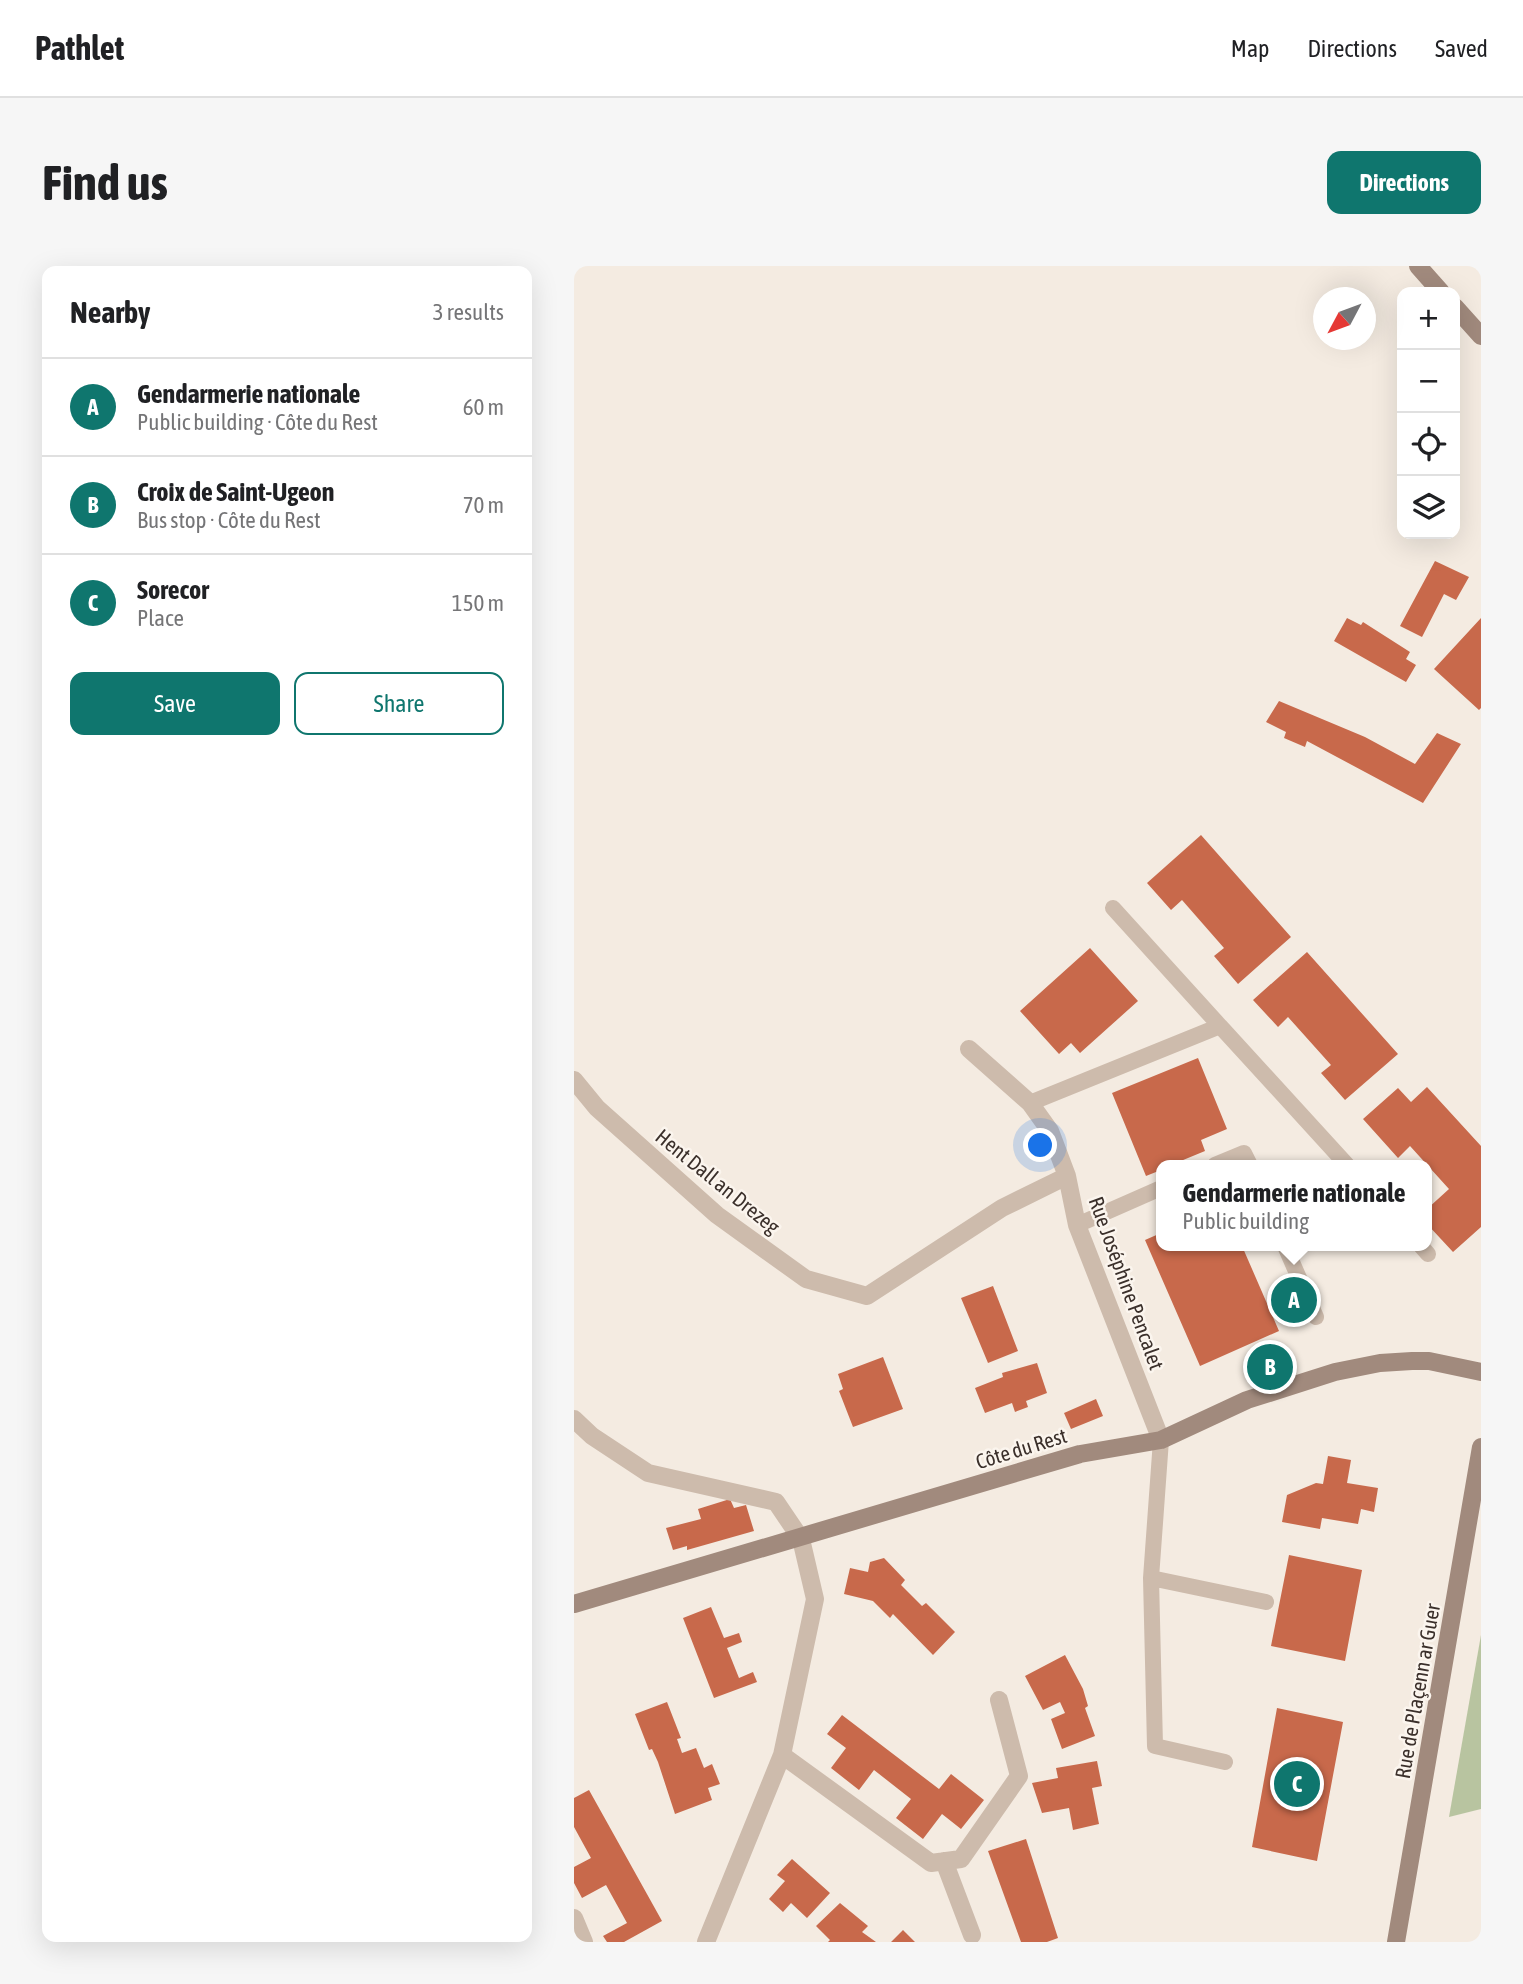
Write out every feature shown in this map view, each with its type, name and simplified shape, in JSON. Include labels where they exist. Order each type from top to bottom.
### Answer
[{"type":"street","points":[[1418,266],[1437,287]]},
{"type":"street","points":[[1460,313],[1481,336]]},
{"type":"street","name":"Rue Joséphine Pencalet","points":[[969,1049],[1030,1103],[1050,1130],[1067,1176],[1077,1225],[1161,1440]]},
{"type":"street","name":"Hent Dall an Drezeg","points":[[574,1080],[597,1108],[717,1215],[806,1279],[867,1296],[1002,1208],[1067,1176]]},
{"type":"street","name":"Côte du Rest","points":[[574,1604],[1080,1454],[1161,1440],[1247,1400],[1335,1371],[1380,1363],[1412,1361],[1481,1372]]},
{"type":"street","points":[[574,1419],[592,1436],[648,1473],[776,1502],[801,1538],[815,1599],[782,1755],[706,1942]]},
{"type":"street","name":"Rue de Plaçenn ar Guer","points":[[1396,1942],[1481,1447]]},
{"type":"street","points":[[782,1755],[931,1863],[961,1859],[1019,1776],[999,1699]]},
{"type":"street","points":[[944,1861],[972,1935]]},
{"type":"street","points":[[574,1917],[584,1942]]},
{"type":"lane","points":[[1113,908],[1342,1160]]},
{"type":"lane","points":[[1030,1103],[1220,1026]]},
{"type":"lane","points":[[1227,1160],[1244,1153],[1248,1160]]},
{"type":"lane","points":[[1077,1225],[1156,1190]]},
{"type":"lane","points":[[1287,1251],[1316,1317]]},
{"type":"lane","points":[[1161,1440],[1151,1578],[1155,1746],[1225,1762]]},
{"type":"lane","points":[[1151,1578],[1266,1602]]},
{"type":"green space","points":[[1481,1635],[1481,1809],[1449,1817]]},
{"type":"building","points":[[1435,561],[1469,577],[1456,600],[1444,594],[1422,637],[1400,626]]},
{"type":"building","points":[[1347,618],[1361,625],[1363,622],[1410,652],[1406,659],[1416,665],[1406,682],[1334,641]]},
{"type":"building","points":[[1481,618],[1481,708],[1479,710],[1434,669]]},
{"type":"building","points":[[1279,701],[1365,737],[1415,764],[1437,733],[1461,744],[1423,803],[1307,741],[1305,747],[1284,738],[1286,732],[1266,722]]},
{"type":"building","points":[[1201,835],[1291,937],[1238,984],[1214,956],[1224,948],[1182,900],[1171,910],[1147,883]]},
{"type":"building","points":[[1090,948],[1138,1001],[1080,1053],[1071,1043],[1059,1054],[1020,1011]]},
{"type":"building","points":[[1307,952],[1398,1054],[1345,1100],[1321,1073],[1331,1065],[1288,1017],[1278,1027],[1253,1000]]},
{"type":"building","points":[[1198,1058],[1227,1129],[1201,1140],[1205,1151],[1183,1160],[1156,1160],[1156,1172],[1146,1176],[1112,1093]]},
{"type":"building","points":[[1427,1087],[1481,1146],[1481,1227],[1453,1252],[1432,1229],[1432,1204],[1449,1189],[1432,1170],[1432,1160],[1423,1160],[1410,1146],[1398,1158],[1363,1119],[1398,1088],[1411,1102]]},
{"type":"building","points":[[1156,1235],[1156,1251],[1244,1251],[1279,1331],[1200,1366],[1145,1240]]},
{"type":"building","points":[[993,1286],[1018,1351],[988,1363],[961,1298]]},
{"type":"building","points":[[883,1357],[903,1409],[853,1427],[839,1391],[843,1389],[838,1374]]},
{"type":"building","points":[[1037,1363],[1047,1393],[1026,1401],[1028,1407],[1015,1412],[1012,1403],[985,1413],[975,1388],[1003,1377],[1002,1373]]},
{"type":"building","points":[[1096,1399],[1103,1416],[1071,1429],[1064,1413]]},
{"type":"building","points":[[1328,1456],[1351,1460],[1347,1483],[1378,1488],[1374,1512],[1361,1509],[1358,1524],[1322,1518],[1320,1529],[1282,1522],[1287,1495],[1316,1483],[1323,1484]]},
{"type":"building","points":[[730,1499],[734,1508],[746,1505],[754,1531],[687,1550],[687,1546],[673,1550],[666,1528],[701,1519],[698,1509]]},
{"type":"building","points":[[1289,1555],[1362,1570],[1345,1661],[1271,1646]]},
{"type":"building","points":[[884,1558],[905,1580],[901,1585],[922,1606],[926,1603],[955,1632],[933,1655],[893,1614],[890,1618],[873,1601],[844,1594],[850,1568],[868,1572],[870,1562]]},
{"type":"building","points":[[711,1607],[724,1638],[739,1633],[742,1642],[727,1648],[739,1678],[753,1672],[757,1682],[714,1698],[683,1618]]},
{"type":"building","points":[[1065,1655],[1083,1689],[1088,1706],[1085,1708],[1095,1736],[1062,1749],[1051,1719],[1065,1713],[1060,1702],[1043,1710],[1025,1676]]},
{"type":"building","points":[[667,1702],[681,1738],[677,1739],[682,1753],[696,1748],[704,1768],[712,1764],[720,1784],[708,1788],[712,1800],[675,1814],[658,1762],[652,1749],[649,1750],[635,1714]]},
{"type":"building","points":[[1277,1708],[1343,1722],[1317,1861],[1252,1847]]},
{"type":"building","points":[[842,1715],[939,1789],[951,1774],[984,1800],[961,1829],[942,1814],[923,1839],[896,1818],[911,1799],[874,1770],[859,1790],[831,1768],[846,1748],[827,1734]]},
{"type":"building","points":[[1097,1761],[1102,1786],[1092,1788],[1099,1824],[1073,1830],[1069,1808],[1042,1813],[1032,1783],[1058,1778],[1056,1768]]},
{"type":"building","points":[[589,1790],[662,1921],[624,1942],[607,1942],[603,1936],[627,1923],[606,1885],[582,1898],[574,1883],[574,1867],[591,1858],[574,1827],[574,1798]]},
{"type":"building","points":[[1026,1839],[1058,1938],[1047,1942],[1021,1942],[988,1851]]},
{"type":"building","points":[[792,1859],[830,1893],[807,1918],[791,1903],[783,1912],[769,1899],[785,1881],[777,1875]]},
{"type":"building","points":[[840,1903],[868,1926],[862,1932],[876,1942],[828,1942],[830,1940],[816,1926]]},
{"type":"building","points":[[903,1930],[915,1942],[891,1942]]},
{"type":"place","name":"Gendarmerie nationale","points":[[1294,1300]]},
{"type":"place","name":"Croix de Saint-Ugeon","points":[[1270,1367]]},
{"type":"place","name":"Sorecor","points":[[1297,1784]]}]
